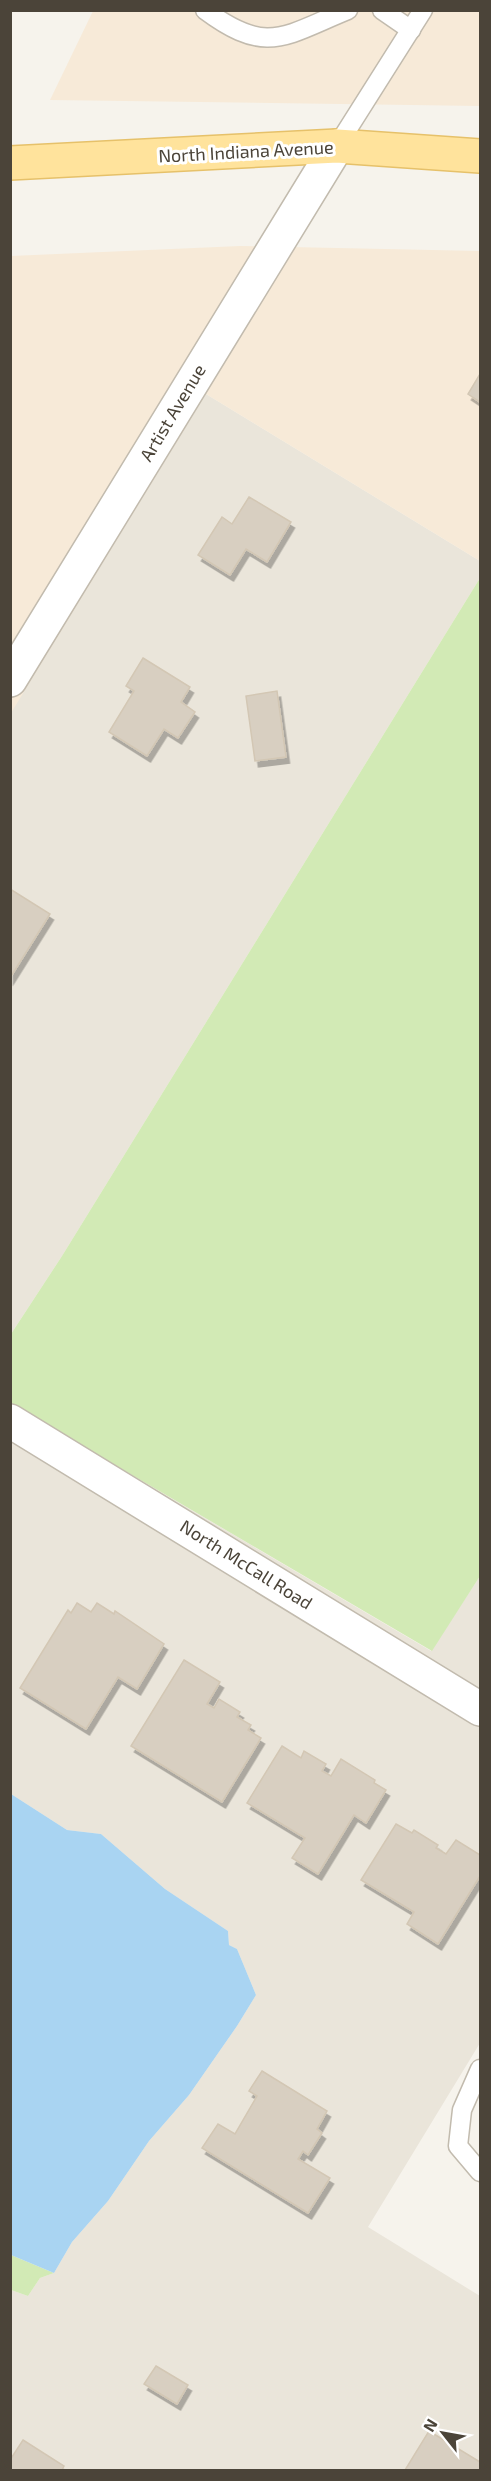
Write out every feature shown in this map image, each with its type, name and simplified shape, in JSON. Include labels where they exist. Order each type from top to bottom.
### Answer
[{"type":"main road","name":"North Indiana Avenue","points":[[10,163],[337,146],[480,156]]},
{"type":"street","name":"Artist Avenue","points":[[10,680],[337,146]]},
{"type":"street","name":"North McCall Road","points":[[10,1421],[480,1709]]},
{"type":"lane","points":[[205,10],[239,33],[264,39],[301,31],[348,10]]},
{"type":"lane","points":[[382,10],[411,30]]},
{"type":"lane","points":[[337,146],[423,10]]},
{"type":"lane","points":[[480,2069],[462,2110],[458,2146],[480,2172]]},
{"type":"shaded area","points":[[93,11],[480,11],[480,106],[50,100]]},
{"type":"shaded area","points":[[240,246],[480,251],[480,561],[206,394],[11,713],[11,256]]},
{"type":"shaded area","points":[[206,394],[480,561],[480,578],[62,1256],[11,1334],[10,713]]},
{"type":"shaded area","points":[[11,1404],[431,1651],[480,1576],[480,2043],[368,2227],[480,2296],[480,2470],[11,2470],[11,2290],[28,2296],[40,2278],[54,2273],[72,2242],[108,2201],[149,2141],[189,2095],[256,1995],[237,1949],[229,1945],[228,1931],[165,1889],[101,1834],[67,1830],[11,1794]]},
{"type":"green space","points":[[480,578],[480,1576],[432,1651],[11,1404],[11,1334],[62,1256]]},
{"type":"green space","points":[[11,2255],[54,2273],[40,2278],[28,2296],[11,2290]]},
{"type":"water","points":[[11,1794],[67,1830],[101,1834],[165,1889],[228,1931],[229,1945],[237,1949],[256,1995],[189,2095],[149,2141],[108,2201],[72,2242],[54,2273],[11,2255]]},
{"type":"building","points":[[480,374],[480,402],[468,394]]},
{"type":"building","points":[[249,497],[291,522],[267,562],[246,549],[230,575],[198,555],[222,517],[232,524]]},
{"type":"building","points":[[143,658],[190,687],[181,702],[195,712],[178,738],[164,729],[147,756],[109,732],[134,691],[126,686]]},
{"type":"building","points":[[277,691],[286,757],[255,761],[246,696]]},
{"type":"building","points":[[10,889],[50,914],[10,978]]},
{"type":"building","points":[[77,1603],[91,1612],[97,1603],[114,1614],[115,1611],[164,1644],[137,1689],[118,1677],[86,1729],[20,1688],[68,1610],[71,1613]]},
{"type":"building","points":[[184,1660],[220,1682],[207,1704],[214,1708],[219,1699],[240,1712],[237,1717],[251,1725],[248,1730],[261,1738],[222,1802],[131,1746]]},
{"type":"building","points":[[282,1746],[301,1758],[304,1751],[326,1764],[322,1771],[331,1776],[341,1759],[375,1780],[374,1783],[386,1790],[366,1823],[354,1815],[318,1874],[292,1858],[305,1838],[247,1803]]},
{"type":"building","points":[[396,1824],[412,1833],[414,1830],[438,1845],[436,1848],[446,1854],[456,1840],[480,1855],[480,1876],[438,1944],[407,1924],[414,1912],[361,1880]]},
{"type":"building","points":[[262,2071],[327,2111],[317,2129],[322,2133],[308,2155],[303,2151],[298,2159],[330,2178],[308,2213],[202,2148],[218,2124],[235,2134],[257,2096],[249,2091]]},
{"type":"building","points":[[156,2366],[188,2385],[177,2404],[144,2384]]},
{"type":"building","points":[[429,2431],[480,2462],[480,2470],[405,2470]]},
{"type":"building","points":[[23,2440],[64,2466],[62,2470],[10,2470],[10,2460]]}]
